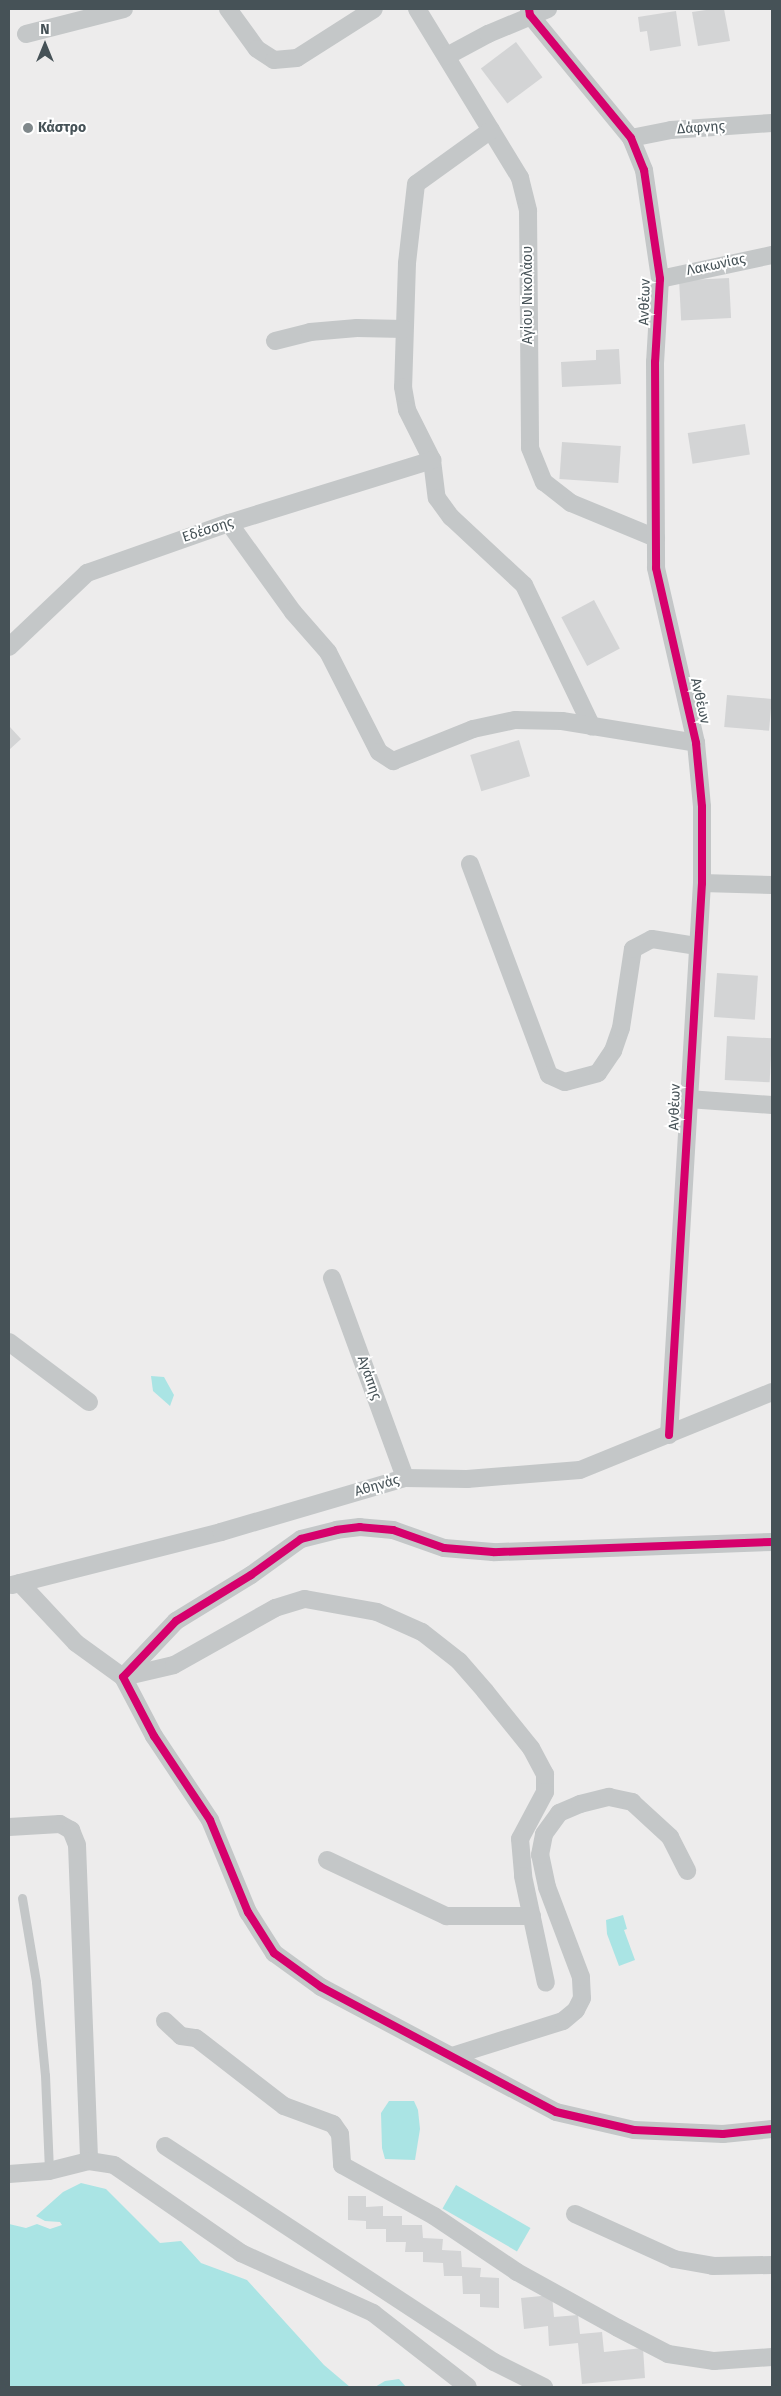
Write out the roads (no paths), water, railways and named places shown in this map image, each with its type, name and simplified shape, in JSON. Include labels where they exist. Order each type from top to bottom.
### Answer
[{"type":"street","points":[[26,34],[124,9]]},
{"type":"street","points":[[228,9],[257,49],[274,60],[296,58],[374,9]]},
{"type":"street","name":"Αγίου Νικολάου","points":[[417,9],[520,178],[528,211],[530,448],[544,482],[571,503],[656,538]]},
{"type":"street","points":[[447,56],[530,12],[548,9]]},
{"type":"street","name":"Ανθέων","points":[[530,12],[631,138],[644,170],[660,279],[655,362],[656,568],[696,742],[702,808],[702,883],[669,1435]]},
{"type":"street","name":"Δάφνης","points":[[631,138],[671,130],[772,123]]},
{"type":"street","points":[[491,130],[416,184],[411,215],[404,329],[404,387],[408,410],[432,460],[438,498],[451,518],[524,585],[592,727]]},
{"type":"street","name":"Λακωνίας","points":[[660,279],[772,255]]},
{"type":"street","points":[[275,341],[310,332],[357,328],[404,329]]},
{"type":"street","name":"Εδέσσης","points":[[9,647],[87,573],[229,523],[432,460]]},
{"type":"street","points":[[229,523],[293,612],[328,652],[379,752],[393,761],[473,729],[515,720],[562,721],[696,742]]},
{"type":"street","points":[[470,864],[549,1075],[565,1082],[598,1073],[613,1051],[625,1009],[633,948],[652,940],[697,946]]},
{"type":"street","points":[[702,883],[772,885]]},
{"type":"street","points":[[688,1099],[772,1105]]},
{"type":"street","name":"Αγάπης","points":[[332,1278],[406,1478]]},
{"type":"street","points":[[9,1342],[89,1402]]},
{"type":"street","name":"Αθηνάς","points":[[14,1584],[221,1532],[406,1478],[467,1480],[580,1470],[772,1392]]},
{"type":"street","points":[[123,1677],[176,1621],[251,1575],[301,1539],[337,1530],[360,1528],[393,1530],[444,1548],[493,1552],[772,1542]]},
{"type":"street","points":[[14,1584],[76,1643],[123,1677],[154,1736],[210,1820],[248,1912],[274,1953],[321,1987],[556,2112],[634,2130],[723,2134],[772,2129]]},
{"type":"street","points":[[123,1677],[174,1664],[207,1648],[274,1608],[305,1599],[377,1612],[422,1632],[459,1661],[485,1691],[531,1748],[545,1774],[545,1792],[520,1839],[532,1916],[546,1983]]},
{"type":"street","points":[[452,2056],[563,2021],[579,2004],[581,1977],[547,1887],[540,1855],[544,1834],[559,1813],[580,1804],[609,1797],[632,1802],[670,1837],[687,1871]]},
{"type":"street","points":[[9,1827],[60,1824],[71,1830],[77,1845],[89,2161]]},
{"type":"street","points":[[327,1860],[446,1916],[532,1916]]},
{"type":"street","points":[[165,2021],[181,2036],[196,2038],[284,2106],[333,2124],[340,2134],[342,2165],[434,2216],[509,2267],[618,2328],[668,2354],[714,2362],[772,2357]]},
{"type":"street","points":[[165,2146],[494,2362],[544,2387]]},
{"type":"street","points":[[9,2174],[49,2171],[89,2161],[114,2164],[241,2253],[373,2314],[468,2387]]},
{"type":"street","points":[[575,2214],[674,2259],[713,2266],[772,2265]]},
{"type":"lane","points":[[22,1898],[36,1982],[45,2075],[49,2171]]},
{"type":"water","points":[[151,1376],[164,1377],[174,1395],[170,1406],[153,1391]]},
{"type":"water","points":[[623,1915],[627,1929],[624,1930],[635,1960],[619,1966],[607,1934],[606,1920]]},
{"type":"water","points":[[389,2101],[414,2101],[418,2110],[420,2129],[415,2160],[385,2159],[382,2148],[381,2113]]},
{"type":"water","points":[[81,2183],[106,2189],[160,2243],[181,2241],[201,2263],[247,2280],[324,2365],[350,2387],[9,2387],[9,2224],[26,2228],[37,2224],[50,2229],[62,2225],[60,2222],[45,2221],[36,2216],[63,2192]]},
{"type":"water","points":[[456,2185],[530,2228],[517,2251],[442,2208]]},
{"type":"water","points":[[399,2379],[406,2387],[375,2387],[385,2381]]},
{"type":"place","name":"Κάστρο","points":[[28,128]]}]
